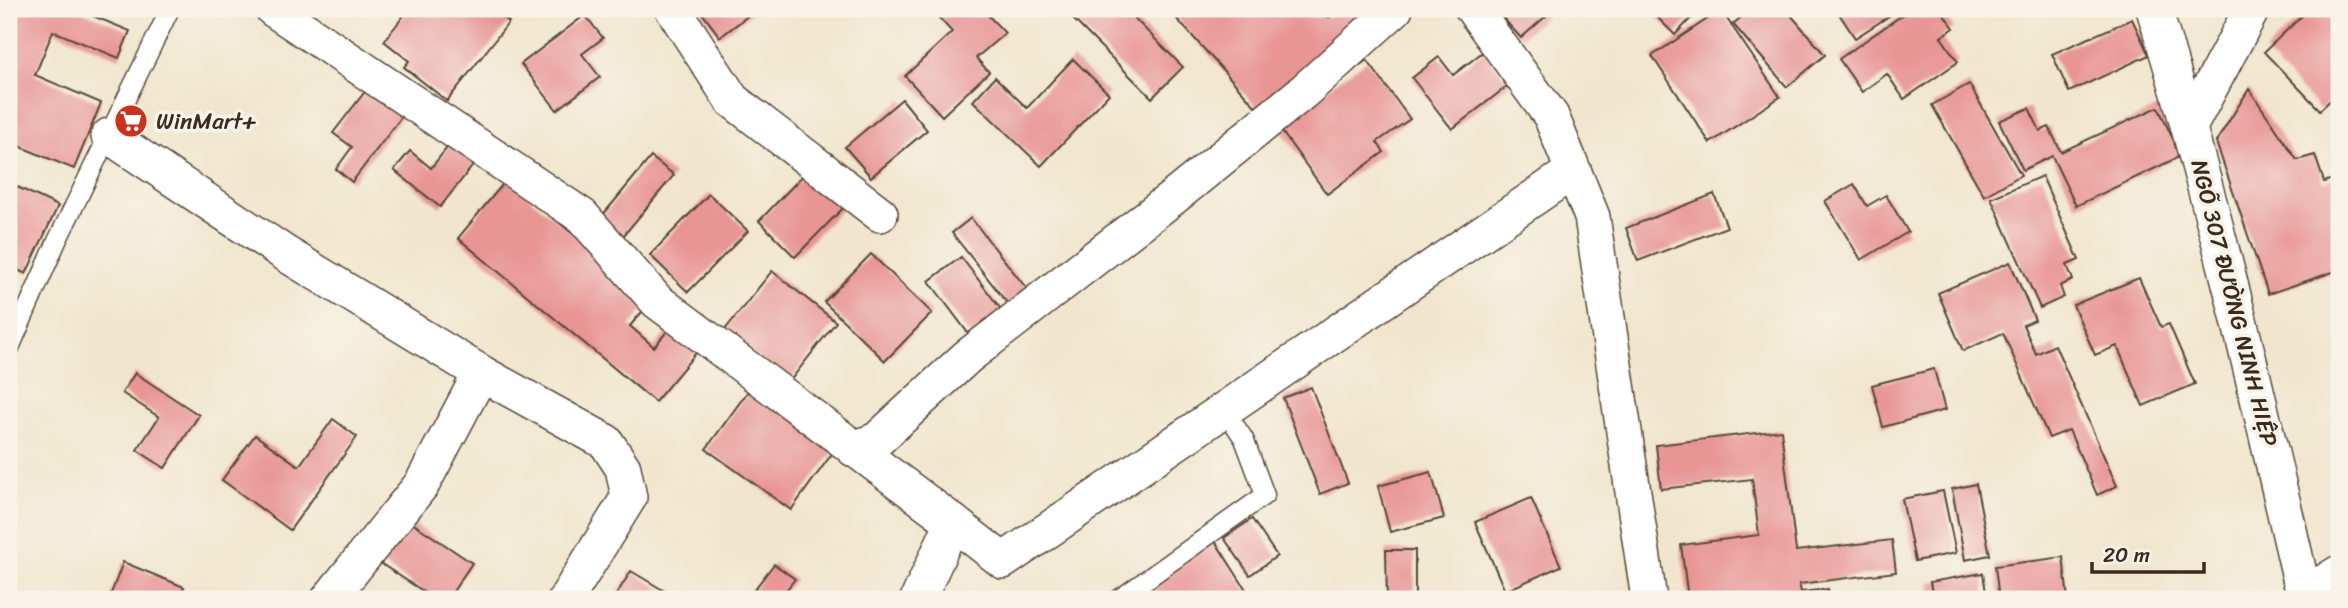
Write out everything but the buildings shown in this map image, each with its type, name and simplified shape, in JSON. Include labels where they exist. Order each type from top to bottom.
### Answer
[{"type":"street","points":[[273,9],[582,216],[657,301],[1003,561],[1573,171]]},
{"type":"street","points":[[673,9],[732,100],[880,214]]},
{"type":"street","points":[[854,449],[877,440],[967,357],[1164,205],[1292,101],[1395,9]]},
{"type":"street","points":[[1473,9],[1551,116],[1592,217],[1648,599]]},
{"type":"street","name":"NGÕ 307 ĐƯỜNG NINH HIỆP","points":[[2154,9],[2190,125],[2224,253],[2304,597]]},
{"type":"street","points":[[2190,125],[2252,9]]},
{"type":"street","points":[[108,136],[286,254],[481,373],[606,442],[623,468],[629,497],[566,599]]},
{"type":"street","points":[[329,599],[422,484],[481,373]]},
{"type":"street","points":[[918,599],[953,522]]},
{"type":"street","points":[[2304,597],[2339,573]]},
{"type":"lane","points":[[9,350],[57,241],[170,9]]},
{"type":"lane","points":[[1119,599],[1265,495],[1244,439],[1224,409]]},
{"type":"place","name":"WinMart+","points":[[131,121]]}]
